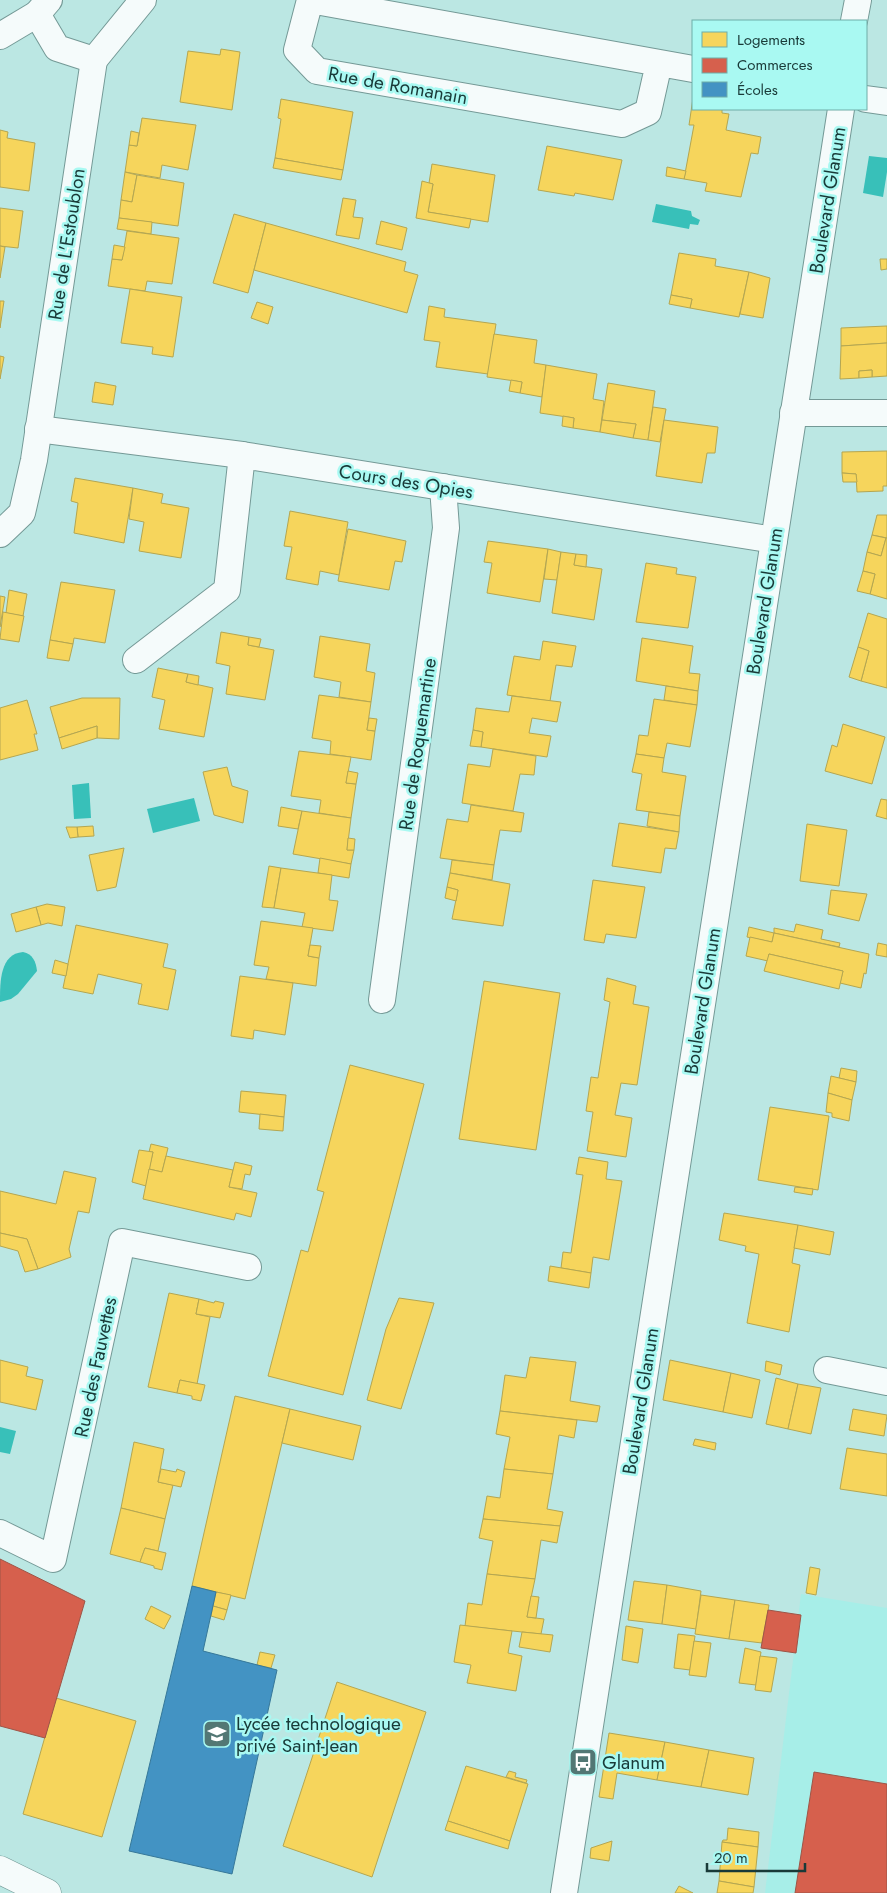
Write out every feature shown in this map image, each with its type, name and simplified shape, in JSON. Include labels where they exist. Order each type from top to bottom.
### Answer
[{"type":"main road","points":[[0,1870],[47,1893]]},
{"type":"street","points":[[0,36],[43,7],[57,48],[94,60],[142,0]]},
{"type":"street","name":"Rue de Romanain","points":[[659,63],[648,112],[622,124],[317,71],[297,50],[310,0],[692,69]]},
{"type":"street","points":[[854,20],[858,0]]},
{"type":"street","name":"Rue de L'Estoublon","points":[[0,534],[22,513],[38,429],[94,60]]},
{"type":"street","points":[[867,99],[887,102]]},
{"type":"street","name":"Boulevard Glanum","points":[[564,1893],[841,110]]},
{"type":"street","points":[[794,413],[887,414]]},
{"type":"street","name":"Cours des Opies","points":[[38,429],[242,455],[774,540]]},
{"type":"street","points":[[136,660],[227,590],[242,455]]},
{"type":"street","name":"Rue de Roquemartine","points":[[382,1000],[446,528],[443,487]]},
{"type":"street","name":"Rue des Fauvettes","points":[[0,1533],[53,1559],[122,1242],[248,1267]]},
{"type":"street","points":[[827,1370],[887,1382]]},
{"type":"shaded area","points":[[869,156],[887,158],[883,197],[863,193]]},
{"type":"shaded area","points":[[656,204],[691,211],[692,216],[700,220],[698,225],[690,224],[689,229],[652,222]]},
{"type":"shaded area","points":[[89,783],[91,818],[74,819],[72,785]]},
{"type":"shaded area","points":[[194,798],[200,821],[153,833],[147,809]]},
{"type":"shaded area","points":[[23,952],[33,959],[37,971],[18,994],[11,999],[0,1002],[1,977],[6,963],[15,954]]},
{"type":"shaded area","points":[[0,1427],[16,1431],[10,1454],[0,1452]]},
{"type":"shaded area","points":[[801,1594],[887,1608],[887,1893],[765,1893]]},
{"type":"building: Logements","points":[[221,49],[240,52],[232,110],[180,102],[188,51],[220,55]]},
{"type":"building: Logements","points":[[281,99],[353,112],[343,170],[275,158],[281,119],[278,118]]},
{"type":"building: Logements","points":[[692,105],[692,110],[722,110],[722,113],[729,114],[726,130],[761,137],[758,154],[751,153],[741,197],[705,191],[707,183],[684,179],[694,125],[689,125]]},
{"type":"building: Logements","points":[[142,118],[196,125],[188,170],[162,165],[160,178],[125,172],[129,145],[137,146]]},
{"type":"building: Logements","points":[[0,130],[8,132],[7,138],[35,143],[29,191],[0,187]]},
{"type":"building: Logements","points":[[131,131],[139,133],[137,146],[129,145]]},
{"type":"building: Logements","points":[[547,146],[622,160],[613,200],[575,193],[574,196],[538,190]]},
{"type":"building: Logements","points":[[275,158],[343,170],[341,180],[273,168]]},
{"type":"building: Logements","points":[[432,164],[495,175],[488,222],[428,212],[433,184],[429,183]]},
{"type":"building: Logements","points":[[667,167],[686,171],[684,179],[666,176]]},
{"type":"building: Logements","points":[[125,172],[137,175],[132,202],[121,200]]},
{"type":"building: Logements","points":[[137,175],[184,183],[178,226],[119,218],[121,200],[132,202]]},
{"type":"building: Logements","points":[[422,181],[433,184],[428,212],[471,219],[469,228],[416,218]]},
{"type":"building: Logements","points":[[343,198],[356,200],[353,217],[363,218],[359,239],[336,235]]},
{"type":"building: Logements","points":[[0,208],[23,211],[18,248],[0,246]]},
{"type":"building: Logements","points":[[234,214],[266,223],[248,293],[213,283]]},
{"type":"building: Logements","points":[[119,218],[152,222],[151,234],[117,229]]},
{"type":"building: Logements","points":[[381,221],[407,228],[402,250],[376,244]]},
{"type":"building: Logements","points":[[266,223],[406,262],[404,271],[418,275],[407,313],[254,270]]},
{"type":"building: Logements","points":[[127,231],[179,238],[172,284],[147,281],[145,291],[108,286],[112,259],[122,260]]},
{"type":"building: Logements","points":[[114,245],[125,247],[122,260],[112,259]]},
{"type":"building: Logements","points":[[0,246],[5,247],[0,278]]},
{"type":"building: Logements","points":[[679,253],[716,259],[715,266],[749,272],[739,317],[690,308],[692,299],[671,295]]},
{"type":"building: Logements","points":[[880,259],[887,259],[887,269],[881,270]]},
{"type":"building: Logements","points":[[749,272],[770,278],[763,318],[740,314]]},
{"type":"building: Logements","points":[[130,289],[182,297],[173,357],[152,354],[153,347],[121,343]]},
{"type":"building: Logements","points":[[671,295],[692,299],[690,308],[669,304]]},
{"type":"building: Logements","points":[[0,301],[4,301],[0,328]]},
{"type":"building: Logements","points":[[257,302],[273,307],[268,324],[251,318]]},
{"type":"building: Logements","points":[[429,306],[445,309],[444,317],[496,324],[488,374],[436,367],[440,342],[424,340]]},
{"type":"building: Logements","points":[[887,326],[887,343],[841,346],[841,328]]},
{"type":"building: Logements","points":[[494,334],[537,340],[534,363],[546,365],[542,397],[520,393],[522,382],[487,377]]},
{"type":"building: Logements","points":[[887,343],[887,376],[872,377],[872,370],[859,371],[859,378],[840,379],[841,346]]},
{"type":"building: Logements","points":[[0,356],[4,357],[0,379]]},
{"type":"building: Logements","points":[[546,365],[597,374],[593,399],[604,401],[600,432],[573,428],[574,418],[540,413]]},
{"type":"building: Logements","points":[[872,370],[872,377],[859,378],[859,371]]},
{"type":"building: Logements","points":[[511,380],[522,382],[520,393],[509,391]]},
{"type":"building: Logements","points":[[95,382],[116,386],[113,405],[92,402]]},
{"type":"building: Logements","points":[[608,383],[655,391],[648,440],[633,438],[636,424],[602,420]]},
{"type":"building: Logements","points":[[653,407],[666,409],[660,442],[648,440]]},
{"type":"building: Logements","points":[[563,416],[574,418],[573,428],[562,426]]},
{"type":"building: Logements","points":[[602,420],[636,424],[633,438],[600,432]]},
{"type":"building: Logements","points":[[664,420],[718,427],[715,453],[707,453],[702,483],[656,476]]},
{"type":"building: Logements","points":[[887,451],[887,486],[883,486],[883,491],[857,492],[856,474],[842,473],[842,452]]},
{"type":"building: Logements","points":[[842,473],[856,474],[857,482],[843,482]]},
{"type":"building: Logements","points":[[75,478],[133,488],[124,543],[74,533],[78,503],[71,501]]},
{"type":"building: Logements","points":[[133,488],[163,494],[161,503],[189,508],[181,558],[139,551],[144,522],[129,519]]},
{"type":"building: Logements","points":[[290,511],[348,522],[339,575],[320,571],[318,585],[286,579],[292,547],[284,546]]},
{"type":"building: Logements","points":[[877,515],[887,515],[887,538],[872,535]]},
{"type":"building: Logements","points":[[348,529],[406,541],[402,562],[395,561],[389,590],[338,581]]},
{"type":"building: Logements","points":[[872,535],[886,538],[881,556],[867,552]]},
{"type":"building: Logements","points":[[886,538],[887,599],[870,594],[875,574],[863,571],[867,552],[881,556]]},
{"type":"building: Logements","points":[[488,541],[548,549],[540,602],[487,593],[492,563],[484,562]]},
{"type":"building: Logements","points":[[548,549],[561,552],[557,580],[544,579]]},
{"type":"building: Logements","points":[[561,552],[576,554],[574,565],[602,569],[594,620],[552,613]]},
{"type":"building: Logements","points":[[576,554],[587,555],[586,567],[574,565]]},
{"type":"building: Logements","points":[[646,563],[677,568],[676,574],[696,577],[688,628],[636,622]]},
{"type":"building: Logements","points":[[863,571],[875,574],[870,594],[857,591]]},
{"type":"building: Logements","points":[[61,582],[115,590],[105,643],[74,638],[73,644],[50,640]]},
{"type":"building: Logements","points":[[9,590],[27,594],[23,616],[6,613]]},
{"type":"building: Logements","points":[[0,596],[5,597],[0,627]]},
{"type":"building: Logements","points":[[3,612],[24,616],[19,642],[0,639]]},
{"type":"building: Logements","points":[[868,613],[887,619],[887,688],[861,681],[869,651],[858,647]]},
{"type":"building: Logements","points":[[221,632],[249,637],[248,645],[274,650],[265,700],[226,694],[230,666],[216,663]]},
{"type":"building: Logements","points":[[320,636],[370,644],[366,671],[375,673],[371,702],[339,697],[341,682],[314,677]]},
{"type":"building: Logements","points":[[249,637],[261,639],[259,647],[248,645]]},
{"type":"building: Logements","points":[[642,638],[693,646],[689,673],[700,674],[698,691],[636,681]]},
{"type":"building: Logements","points":[[50,640],[73,644],[69,661],[47,658]]},
{"type":"building: Logements","points":[[543,641],[576,646],[572,667],[556,665],[550,701],[507,695],[514,656],[540,660]]},
{"type":"building: Logements","points":[[858,647],[869,651],[861,681],[849,677]]},
{"type":"building: Logements","points":[[158,668],[188,674],[186,682],[213,688],[204,737],[159,729],[165,700],[152,697]]},
{"type":"building: Logements","points":[[188,674],[199,676],[198,685],[186,682]]},
{"type":"building: Logements","points":[[666,686],[698,691],[697,705],[664,700]]},
{"type":"building: Logements","points":[[319,695],[371,702],[367,730],[375,731],[371,760],[330,754],[331,741],[312,738]]},
{"type":"building: Logements","points":[[512,696],[561,702],[557,722],[532,718],[529,733],[551,736],[547,757],[481,747],[483,732],[473,730],[476,708],[509,712]]},
{"type":"building: Logements","points":[[82,698],[120,698],[119,739],[97,738],[97,726],[59,738],[50,707]]},
{"type":"building: Logements","points":[[654,699],[697,705],[690,747],[667,743],[664,758],[636,754],[639,735],[648,736]]},
{"type":"building: Logements","points":[[27,700],[37,734],[34,734],[38,750],[0,760],[0,708]]},
{"type":"building: Logements","points":[[369,718],[377,719],[375,731],[367,730]]},
{"type":"building: Logements","points":[[843,724],[885,737],[872,784],[825,771],[832,745],[837,747]]},
{"type":"building: Logements","points":[[97,726],[97,738],[62,749],[59,738]]},
{"type":"building: Logements","points":[[473,730],[483,732],[481,747],[470,746]]},
{"type":"building: Logements","points":[[493,749],[536,756],[534,775],[520,774],[513,811],[462,803],[468,764],[490,767]]},
{"type":"building: Logements","points":[[299,751],[351,757],[346,783],[356,784],[351,818],[319,813],[321,800],[291,796]]},
{"type":"building: Logements","points":[[636,754],[664,758],[662,772],[686,776],[680,816],[636,810],[642,774],[632,772]]},
{"type":"building: Logements","points":[[227,767],[232,786],[248,791],[243,823],[214,815],[203,772]]},
{"type":"building: Logements","points":[[348,771],[358,773],[356,784],[346,783]]},
{"type":"building: Logements","points":[[881,799],[887,800],[887,819],[876,816]]},
{"type":"building: Logements","points":[[471,805],[524,813],[521,832],[500,830],[494,865],[440,858],[447,819],[468,822]]},
{"type":"building: Logements","points":[[281,807],[302,811],[298,829],[278,826]]},
{"type":"building: Logements","points":[[302,811],[351,818],[347,850],[354,850],[351,864],[293,854]]},
{"type":"building: Logements","points":[[649,812],[680,816],[679,832],[647,826]]},
{"type":"building: Logements","points":[[619,823],[679,832],[676,849],[665,848],[661,873],[612,866]]},
{"type":"building: Logements","points":[[807,824],[847,830],[839,886],[800,881]]},
{"type":"building: Logements","points":[[93,826],[94,836],[78,837],[77,827]]},
{"type":"building: Logements","points":[[66,827],[77,827],[78,837],[70,838]]},
{"type":"building: Logements","points":[[348,838],[355,839],[354,850],[347,850]]},
{"type":"building: Logements","points":[[124,848],[116,887],[97,891],[89,855]]},
{"type":"building: Logements","points":[[320,858],[351,864],[349,878],[318,873]]},
{"type":"building: Logements","points":[[452,860],[494,865],[492,880],[450,873]]},
{"type":"building: Logements","points":[[269,866],[281,868],[274,908],[262,907]]},
{"type":"building: Logements","points":[[281,868],[332,875],[329,900],[338,901],[333,931],[302,927],[305,913],[274,908]]},
{"type":"building: Logements","points":[[450,873],[510,884],[503,926],[452,919],[458,890],[447,887]]},
{"type":"building: Logements","points":[[593,880],[645,887],[636,938],[606,934],[604,943],[584,940]]},
{"type":"building: Logements","points":[[447,887],[458,890],[456,901],[445,898]]},
{"type":"building: Logements","points":[[831,890],[867,894],[859,921],[828,914]]},
{"type":"building: Logements","points":[[47,904],[65,907],[62,926],[48,923],[41,925],[36,907]]},
{"type":"building: Logements","points":[[36,907],[41,925],[16,932],[11,914]]},
{"type":"building: Logements","points":[[261,921],[313,928],[308,956],[319,958],[316,986],[266,979],[269,967],[254,965]]},
{"type":"building: Logements","points":[[796,924],[823,930],[821,939],[840,943],[839,947],[774,933],[774,928],[794,932]]},
{"type":"building: Logements","points":[[76,925],[168,944],[163,967],[176,970],[168,1010],[138,1004],[142,984],[98,974],[93,994],[63,988]]},
{"type":"building: Logements","points":[[749,927],[774,933],[772,942],[747,937]]},
{"type":"building: Logements","points":[[774,933],[869,954],[866,974],[864,973],[861,988],[840,983],[843,971],[769,954],[768,961],[746,956],[750,937],[772,942]]},
{"type":"building: Logements","points":[[878,943],[887,945],[887,957],[876,955]]},
{"type":"building: Logements","points":[[310,945],[321,946],[319,958],[308,956]]},
{"type":"building: Logements","points":[[769,954],[843,971],[839,989],[764,971]]},
{"type":"building: Logements","points":[[55,960],[68,964],[66,976],[52,973]]},
{"type":"building: Logements","points":[[240,976],[293,983],[285,1035],[254,1030],[253,1039],[231,1036]]},
{"type":"building: Logements","points":[[607,978],[636,986],[633,1004],[649,1007],[637,1085],[621,1083],[615,1115],[632,1118],[626,1157],[587,1151],[593,1112],[586,1111],[591,1077],[598,1078],[610,1002],[604,1000]]},
{"type":"building: Logements","points":[[484,981],[560,993],[536,1150],[459,1139]]},
{"type":"building: Logements","points":[[350,1065],[424,1084],[343,1395],[268,1376],[301,1250],[308,1252],[324,1192],[317,1190]]},
{"type":"building: Logements","points":[[841,1068],[857,1071],[856,1082],[839,1078]]},
{"type":"building: Logements","points":[[831,1076],[856,1082],[852,1100],[828,1093]]},
{"type":"building: Logements","points":[[241,1091],[286,1095],[284,1117],[239,1112]]},
{"type":"building: Logements","points":[[828,1093],[852,1100],[849,1121],[832,1117],[832,1113],[826,1112]]},
{"type":"building: Logements","points":[[770,1107],[829,1116],[818,1190],[758,1180]]},
{"type":"building: Logements","points":[[260,1114],[284,1117],[283,1131],[259,1129]]},
{"type":"building: Logements","points":[[151,1144],[168,1148],[162,1172],[149,1169],[153,1152],[149,1152]]},
{"type":"building: Logements","points":[[139,1150],[153,1152],[146,1186],[132,1182]]},
{"type":"building: Logements","points":[[166,1156],[233,1170],[229,1187],[257,1193],[251,1217],[236,1213],[234,1220],[143,1199],[149,1169],[162,1172]]},
{"type":"building: Logements","points":[[579,1157],[608,1162],[606,1179],[622,1181],[609,1260],[593,1257],[591,1273],[561,1268],[563,1252],[571,1253],[583,1175],[576,1174]]},
{"type":"building: Logements","points":[[235,1162],[252,1166],[250,1175],[245,1174],[242,1189],[229,1187]]},
{"type":"building: Logements","points":[[64,1171],[96,1178],[89,1213],[78,1211],[69,1249],[71,1257],[38,1269],[27,1239],[0,1233],[0,1191],[56,1204]]},
{"type":"building: Logements","points":[[795,1187],[813,1189],[812,1195],[794,1192]]},
{"type":"building: Logements","points":[[724,1213],[798,1225],[792,1263],[800,1265],[789,1332],[747,1323],[759,1254],[745,1251],[746,1246],[719,1240]]},
{"type":"building: Logements","points":[[798,1225],[834,1232],[830,1255],[794,1248]]},
{"type":"building: Logements","points":[[0,1233],[27,1239],[38,1269],[25,1272],[18,1251],[0,1246]]},
{"type":"building: Logements","points":[[550,1266],[591,1273],[589,1288],[548,1281]]},
{"type":"building: Logements","points":[[169,1293],[199,1299],[196,1314],[210,1317],[197,1384],[180,1380],[177,1393],[148,1387]]},
{"type":"building: Logements","points":[[399,1298],[434,1303],[401,1409],[367,1400],[386,1329]]},
{"type":"building: Logements","points":[[199,1299],[214,1303],[215,1301],[224,1303],[220,1318],[196,1314]]},
{"type":"building: Logements","points":[[530,1357],[576,1362],[570,1401],[600,1406],[597,1422],[500,1411],[505,1375],[526,1378]]},
{"type":"building: Logements","points":[[0,1360],[28,1367],[26,1376],[43,1380],[36,1410],[0,1402]]},
{"type":"building: Logements","points":[[670,1360],[731,1373],[723,1412],[663,1400]]},
{"type":"building: Logements","points":[[766,1361],[782,1365],[780,1375],[765,1371]]},
{"type":"building: Logements","points":[[731,1373],[760,1380],[752,1418],[723,1412]]},
{"type":"building: Logements","points":[[776,1378],[798,1384],[788,1429],[766,1424]]},
{"type":"building: Logements","points":[[180,1380],[205,1385],[201,1401],[192,1399],[192,1396],[177,1393]]},
{"type":"building: Logements","points":[[798,1384],[821,1388],[811,1434],[788,1429]]},
{"type":"building: Logements","points":[[235,1396],[290,1409],[245,1599],[192,1586]]},
{"type":"building: Logements","points":[[290,1409],[361,1426],[353,1460],[282,1443]]},
{"type":"building: Logements","points":[[853,1409],[887,1415],[884,1436],[849,1430]]},
{"type":"building: Logements","points":[[500,1411],[577,1420],[574,1438],[559,1435],[553,1474],[504,1469],[510,1437],[496,1434]]},
{"type":"building: Logements","points":[[695,1439],[716,1443],[715,1450],[693,1445]]},
{"type":"building: Logements","points":[[134,1442],[164,1449],[158,1482],[173,1485],[165,1519],[121,1508]]},
{"type":"building: Logements","points":[[847,1448],[887,1454],[887,1496],[840,1489]]},
{"type":"building: Logements","points":[[161,1469],[176,1472],[177,1469],[185,1472],[181,1487],[158,1482]]},
{"type":"building: Logements","points":[[504,1469],[553,1474],[547,1509],[563,1512],[560,1526],[483,1519],[487,1496],[500,1498]]},
{"type":"building: Logements","points":[[121,1508],[165,1519],[158,1551],[145,1548],[140,1562],[110,1554]]},
{"type":"building: Logements","points":[[483,1519],[560,1526],[557,1543],[541,1540],[535,1579],[487,1574],[493,1541],[479,1538]]},
{"type":"building: Logements","points":[[145,1548],[166,1553],[162,1570],[140,1562]]},
{"type":"building: Logements","points":[[810,1567],[820,1569],[816,1595],[806,1593]]},
{"type":"building: Logements","points":[[487,1574],[535,1579],[527,1617],[544,1619],[541,1634],[465,1626],[468,1603],[482,1605]]},
{"type":"building: Logements","points":[[634,1581],[667,1585],[662,1624],[628,1620]]},
{"type":"building: Logements","points":[[667,1585],[701,1591],[696,1629],[662,1624]]},
{"type":"building: Logements","points":[[216,1592],[231,1595],[227,1610],[213,1606]]},
{"type":"building: Logements","points":[[701,1595],[735,1600],[729,1639],[695,1634]]},
{"type":"building: Logements","points":[[531,1596],[539,1597],[536,1618],[527,1617]]},
{"type":"building: Logements","points":[[735,1600],[769,1605],[762,1643],[729,1639]]},
{"type":"building: Logements","points":[[151,1606],[171,1616],[164,1629],[145,1619]]},
{"type":"building: Logements","points":[[213,1606],[227,1610],[224,1620],[211,1616]]},
{"type":"building: Logements","points":[[460,1625],[512,1631],[508,1653],[522,1656],[516,1691],[467,1683],[471,1665],[454,1662]]},
{"type":"building: Logements","points":[[626,1626],[643,1629],[638,1663],[622,1660]]},
{"type":"building: Logements","points":[[522,1632],[553,1635],[550,1652],[519,1647]]},
{"type":"building: Logements","points":[[678,1634],[695,1636],[690,1670],[674,1668]]},
{"type":"building: Logements","points":[[694,1641],[711,1643],[706,1677],[689,1675]]},
{"type":"building: Logements","points":[[745,1648],[761,1652],[756,1685],[739,1683]]},
{"type":"building: Logements","points":[[260,1652],[275,1655],[271,1668],[257,1665]]},
{"type":"building: Logements","points":[[760,1656],[777,1658],[771,1692],[755,1690]]},
{"type":"building: Logements","points":[[337,1682],[426,1712],[372,1877],[283,1846]]},
{"type":"building: Logements","points":[[56,1698],[136,1721],[102,1837],[23,1814]]},
{"type":"building: Logements","points":[[609,1733],[665,1742],[657,1780],[617,1773],[613,1799],[599,1797]]},
{"type":"building: Logements","points":[[665,1742],[709,1750],[701,1787],[657,1780]]},
{"type":"building: Logements","points":[[709,1750],[754,1758],[748,1795],[701,1787]]},
{"type":"building: Logements","points":[[466,1766],[528,1784],[510,1841],[448,1821]]},
{"type":"building: Logements","points":[[509,1771],[516,1773],[515,1777],[527,1780],[526,1783],[506,1777]]},
{"type":"building: Logements","points":[[448,1821],[510,1841],[508,1849],[445,1830]]},
{"type":"building: Logements","points":[[728,1828],[759,1832],[758,1847],[722,1842],[727,1840]]},
{"type":"building: Logements","points":[[612,1841],[609,1861],[590,1858],[591,1848]]},
{"type":"building: Logements","points":[[722,1842],[758,1847],[754,1887],[719,1881]]},
{"type":"building: Logements","points":[[719,1881],[754,1887],[753,1893],[717,1893]]},
{"type":"building: Logements","points":[[679,1886],[693,1893],[675,1893]]},
{"type":"building: Commerces","points":[[0,1559],[85,1601],[45,1738],[0,1726]]},
{"type":"building: Commerces","points":[[768,1610],[801,1615],[796,1653],[761,1648]]},
{"type":"building: Commerces","points":[[814,1772],[887,1784],[887,1893],[795,1893]]},
{"type":"building: Écoles","points":[[192,1586],[216,1592],[203,1651],[277,1670],[232,1874],[129,1851]]},
{"type":"place","name":"Lycée technologique privé Saint-Jean","points":[[217,1734]]},
{"type":"place","name":"Glanum","points":[[583,1762]]}]
